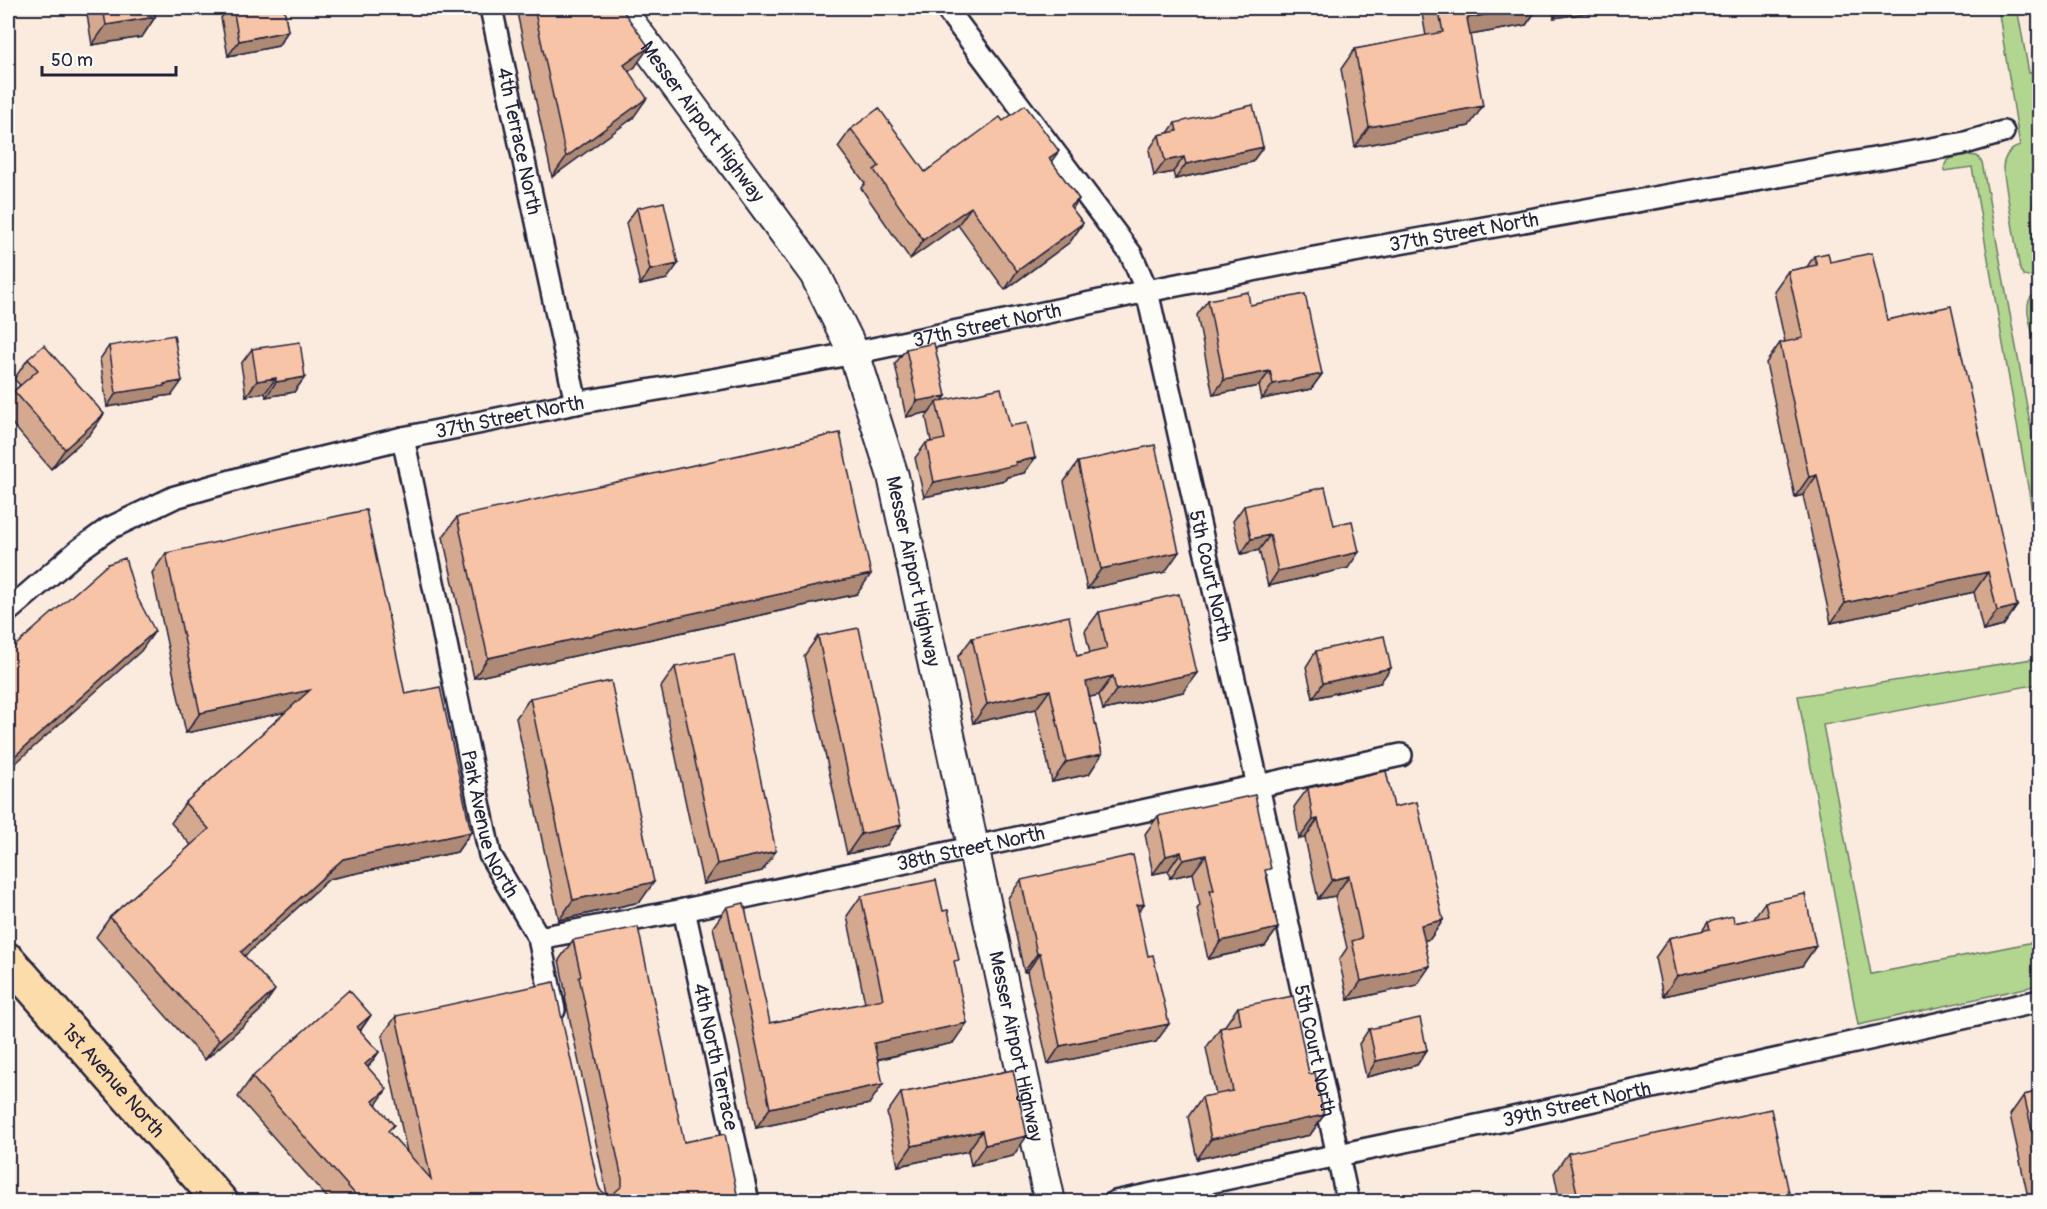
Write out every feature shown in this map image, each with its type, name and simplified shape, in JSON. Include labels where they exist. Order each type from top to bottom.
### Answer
[{"type":"main road","name":"Messer Airport Highway","points":[[619,8],[814,274],[854,352],[893,476],[1050,1202]]},
{"type":"main road","name":"1st Avenue North","points":[[8,960],[221,1202]]},
{"type":"street","name":"4th Terrace North","points":[[491,8],[576,403]]},
{"type":"street","name":"5th Court North","points":[[946,8],[1131,254],[1147,291],[1348,1202]]},
{"type":"street","name":"37th Street North","points":[[8,611],[79,550],[108,529],[175,497],[252,474],[403,438],[576,403],[723,378],[1303,260],[1965,143],[2003,132]]},
{"type":"street","name":"Park Avenue North","points":[[403,438],[490,855],[539,938],[559,1030]]},
{"type":"street","name":"38th Street North","points":[[539,938],[684,910],[1401,755]]},
{"type":"street","name":"4th North Terrace","points":[[684,910],[748,1202]]},
{"type":"street","name":"39th Street North","points":[[1115,1202],[1339,1156],[2040,1001]]},
{"type":"shaded area","points":[[8,8],[2039,8],[2039,1201],[8,1201]]},
{"type":"green space","points":[[1998,8],[2017,8],[2029,73],[2039,72],[2039,191],[2033,201],[2031,212],[2036,269],[2035,274],[2029,277],[2024,276],[2020,270],[2003,169],[2007,155],[2020,146]]},
{"type":"green space","points":[[1968,155],[1977,156],[1982,162],[2039,472],[2039,550],[1972,167],[1944,171],[1948,160]]},
{"type":"green space","points":[[2032,296],[2039,298],[2039,341],[2033,337],[2028,315],[2028,304]]},
{"type":"green space","points":[[2039,658],[2039,684],[1823,725],[1871,974],[2039,941],[2039,985],[1858,1025],[1798,696]]},
{"type":"building","points":[[103,8],[154,8],[155,17],[106,25]]},
{"type":"building","points":[[233,8],[284,8],[288,31],[239,41]]},
{"type":"building","points":[[534,8],[621,8],[649,47],[624,65],[647,98],[566,157]]},
{"type":"building","points":[[1438,8],[1525,8],[1467,18],[1483,106],[1369,127],[1355,49],[1443,32]]},
{"type":"building","points":[[1025,105],[1059,151],[1049,158],[1079,199],[1070,206],[1083,223],[1017,271],[971,207],[923,240],[874,170],[879,166],[851,129],[879,108],[925,172],[1000,117],[1003,121]]},
{"type":"building","points":[[1253,105],[1263,147],[1186,164],[1184,157],[1165,161],[1159,135],[1177,131],[1175,123]]},
{"type":"building","points":[[664,202],[678,264],[650,270],[637,208]]},
{"type":"building","points":[[1828,253],[1830,262],[1872,253],[1887,320],[1951,306],[2017,606],[1997,611],[1988,572],[1845,603],[1817,475],[1809,477],[1780,343],[1803,338],[1788,271],[1817,265],[1814,256]]},
{"type":"building","points":[[1248,292],[1250,305],[1305,294],[1322,374],[1273,384],[1270,371],[1224,380],[1208,300]]},
{"type":"building","points":[[174,335],[182,381],[116,393],[109,346]]},
{"type":"building","points":[[300,342],[305,377],[276,382],[276,378],[257,381],[252,349]]},
{"type":"building","points":[[934,343],[946,396],[917,401],[906,349]]},
{"type":"building","points":[[44,345],[104,414],[65,449],[14,391],[38,370],[28,359]]},
{"type":"building","points":[[1001,388],[1010,426],[1027,423],[1035,458],[1015,462],[1016,465],[934,482],[926,443],[945,439],[936,402]]},
{"type":"building","points":[[840,433],[871,574],[488,658],[457,517]]},
{"type":"building","points":[[1155,445],[1179,552],[1101,569],[1078,462]]},
{"type":"building","points":[[1325,487],[1334,525],[1352,521],[1359,552],[1278,571],[1270,535],[1251,539],[1244,506]]},
{"type":"building","points":[[366,510],[405,694],[440,687],[471,832],[343,859],[241,952],[275,990],[219,1040],[110,917],[209,829],[185,803],[310,690],[200,713],[166,553]]},
{"type":"building","points":[[125,558],[136,595],[155,631],[8,762],[8,652],[108,564]]},
{"type":"building","points":[[1179,594],[1197,673],[1116,690],[1113,676],[1086,682],[1102,754],[1066,762],[1050,690],[987,704],[972,638],[1069,616],[1077,656],[1107,649],[1099,612]]},
{"type":"building","points":[[859,628],[901,825],[861,834],[818,636]]},
{"type":"building","points":[[1384,636],[1391,668],[1323,683],[1316,651]]},
{"type":"building","points":[[734,655],[776,851],[717,864],[675,667]]},
{"type":"building","points":[[611,681],[654,882],[573,900],[530,698]]},
{"type":"building","points":[[1386,771],[1394,807],[1417,802],[1443,920],[1421,925],[1430,966],[1361,981],[1352,941],[1362,938],[1349,876],[1332,880],[1318,819],[1313,820],[1308,788]]},
{"type":"building","points":[[1255,795],[1271,869],[1265,870],[1278,928],[1221,941],[1210,890],[1214,890],[1206,855],[1183,860],[1181,852],[1166,856],[1158,816]]},
{"type":"building","points":[[1133,855],[1144,904],[1137,905],[1148,956],[1153,955],[1169,1024],[1060,1046],[1040,953],[1037,954],[1021,880]]},
{"type":"building","points":[[936,880],[943,911],[948,910],[959,960],[954,961],[967,1023],[874,1043],[883,1084],[770,1108],[727,907],[744,903],[770,1023],[883,999],[861,896]]},
{"type":"building","points":[[1805,894],[1816,946],[1677,976],[1669,938],[1710,929],[1708,922],[1733,916],[1734,923],[1768,916],[1765,902]]},
{"type":"building","points":[[638,927],[684,1142],[725,1134],[738,1199],[725,1202],[362,1202],[252,1077],[349,990],[371,1015],[357,1027],[379,1052],[365,1064],[387,1089],[373,1101],[394,1125],[388,1131],[431,1179],[396,1016],[554,982],[598,1185],[600,1190],[606,1194],[613,1194],[622,1186],[622,1179],[573,940]]},
{"type":"building","points":[[1293,996],[1309,1074],[1315,1073],[1324,1115],[1211,1139],[1202,1097],[1233,1091],[1220,1028],[1241,1024],[1238,1007]]},
{"type":"building","points":[[1420,1018],[1427,1050],[1376,1061],[1369,1029]]},
{"type":"building","points":[[1013,1070],[1027,1136],[985,1145],[982,1131],[912,1146],[901,1093]]},
{"type":"building","points":[[2040,1091],[2040,1166],[2024,1095]]},
{"type":"building","points":[[1771,1109],[1791,1202],[1579,1202],[1568,1153]]}]
